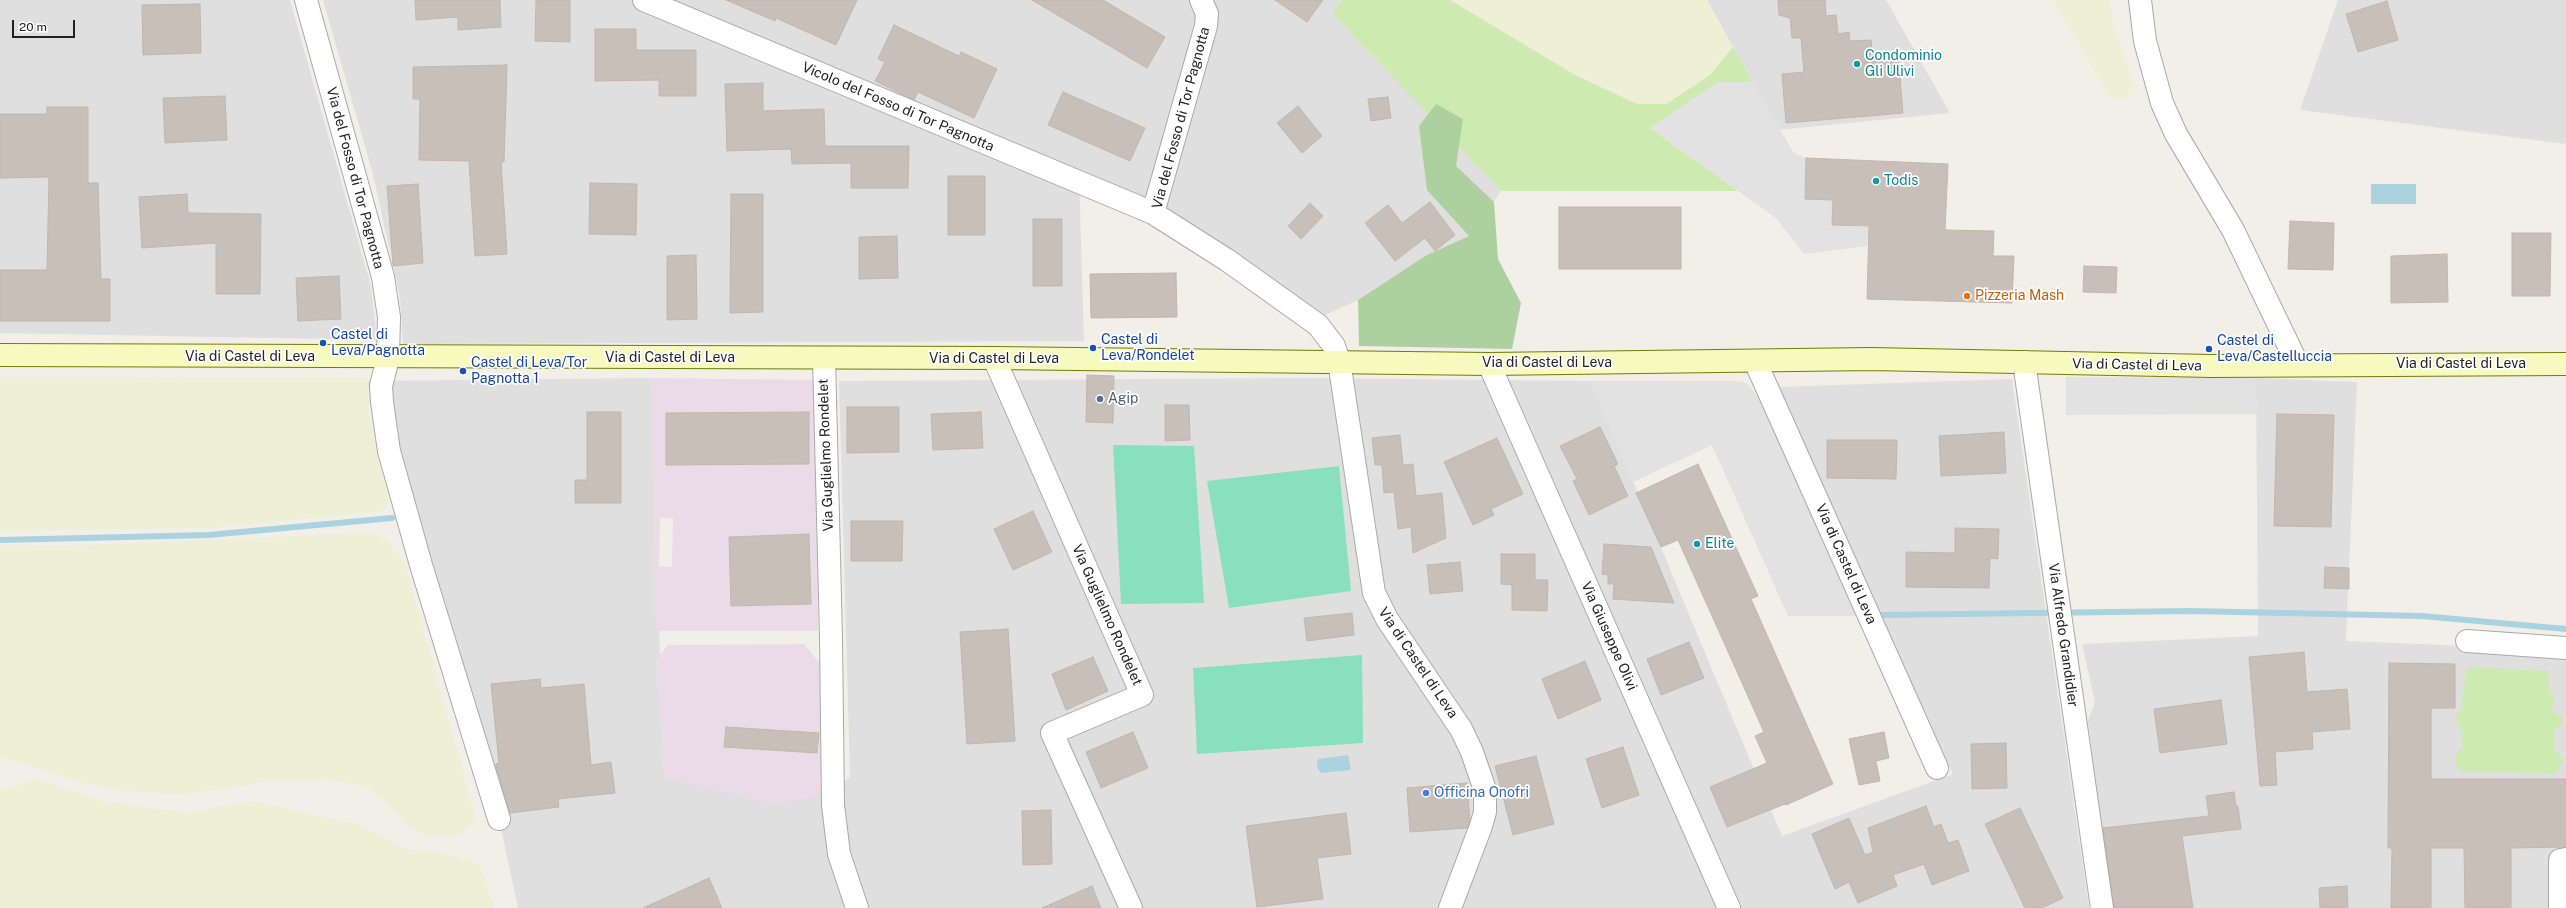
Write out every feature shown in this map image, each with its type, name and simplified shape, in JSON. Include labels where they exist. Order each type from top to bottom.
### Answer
[{"type":"street","name":"Via del Fosso di Tor Pagnotta","points":[[306,0],[380,264],[389,318],[388,358],[381,386],[382,417],[389,451],[421,565],[499,819]]},
{"type":"street","name":"Vicolo del Fosso di Tor Pagnotta","points":[[644,0],[1153,213]]},
{"type":"street","name":"Via del Fosso di Tor Pagnotta","points":[[1201,0],[1207,14],[1206,26],[1153,213],[1227,260],[1318,325],[1332,341],[1339,361]]},
{"type":"street","points":[[2140,0],[2145,41],[2162,103],[2176,134],[2233,230],[2298,365]]},
{"type":"street","name":"Via di Castel di Leva","points":[[0,355],[388,358],[994,358],[1489,364],[1872,360],[2180,366],[2566,364]]},
{"type":"street","name":"Via Guglielmo Rondelet","points":[[824,358],[832,637],[833,805],[839,854],[857,908]]},
{"type":"street","name":"Via Guglielmo Rondelet","points":[[994,358],[1142,695],[1052,732],[1131,908]]},
{"type":"street","name":"Via di Castel di Leva","points":[[1339,361],[1374,593],[1386,619],[1461,729],[1472,752],[1485,790],[1486,803],[1481,826],[1450,908]]},
{"type":"street","name":"Via di Castel di Leva","points":[[1755,361],[1937,768]]},
{"type":"street","name":"Via Alfredo Grandidier","points":[[2024,362],[2102,908]]},
{"type":"street","name":"Via Giuseppe Olivi","points":[[1489,364],[1729,908]]},
{"type":"street","points":[[2466,641],[2566,648]]},
{"type":"street","points":[[2560,908],[2560,860],[2566,859]]},
{"type":"shaded area","points":[[0,0],[290,0],[371,286],[377,340],[0,333]]},
{"type":"shaded area","points":[[323,0],[1341,0],[1334,14],[1501,191],[1470,236],[1425,256],[1358,300],[1325,315],[1257,270],[1079,175],[1084,341],[403,344],[400,297],[373,174]]},
{"type":"shaded area","points":[[1707,0],[1886,0],[1950,113],[1778,130]]},
{"type":"shaded area","points":[[2338,0],[2566,0],[2566,144],[2300,110]]},
{"type":"shaded area","points":[[1718,82],[1752,82],[1794,153],[1806,158],[1805,199],[1833,200],[1832,225],[1869,227],[1867,246],[1804,254],[1776,218],[1650,128]]},
{"type":"shaded area","points":[[2066,377],[2256,378],[2256,414],[2066,415]]},
{"type":"shaded area","points":[[651,378],[664,777],[824,795],[850,777],[839,381],[1308,378],[1591,381],[1782,836],[1953,774],[1777,387],[2012,379],[2089,908],[518,908],[499,819],[367,381]]},
{"type":"shaded area","points":[[651,378],[815,380],[818,631],[655,631]],"holes":[[[809,412],[809,464],[666,465],[666,413]],[[660,518],[673,518],[672,567],[659,566]],[[809,534],[811,604],[732,606],[730,537]]]},
{"type":"shaded area","points":[[2256,378],[2357,382],[2346,641],[2566,650],[2566,908],[2114,908],[2111,882],[2106,870],[2088,720],[2095,702],[2082,644],[2258,636]]},
{"type":"shaded area","points":[[1591,381],[1740,381],[1748,384],[1766,408],[1856,616],[1788,616],[1712,445],[1633,482]]},
{"type":"shaded area","points":[[804,644],[822,666],[824,795],[773,804],[664,777],[656,660],[668,645]],"holes":[[[726,727],[818,733],[817,753],[724,747]]]},
{"type":"green space","points":[[1341,0],[1450,0],[1575,75],[1637,104],[1666,104],[1710,75],[1733,47],[1752,82],[1718,82],[1650,128],[1738,191],[1501,191],[1333,14]]},
{"type":"green space","points":[[1450,0],[1707,0],[1733,47],[1710,75],[1666,104],[1637,104],[1575,75]]},
{"type":"green space","points":[[2053,0],[2110,0],[2112,20],[2133,80],[2126,100],[2110,98]]},
{"type":"green space","points":[[1436,104],[1463,119],[1456,166],[1494,202],[1498,259],[1521,303],[1512,349],[1359,346],[1358,300],[1425,256],[1469,236],[1427,190],[1419,126]]},
{"type":"green space","points":[[0,377],[368,378],[369,415],[389,503],[383,511],[208,528],[0,531]]},
{"type":"green space","points":[[1113,445],[1194,446],[1204,603],[1121,604]]},
{"type":"green space","points":[[1339,466],[1351,591],[1229,608],[1207,481]]},
{"type":"green space","points":[[375,533],[387,540],[405,563],[476,819],[459,836],[427,836],[409,827],[383,799],[364,786],[329,779],[262,782],[189,794],[123,791],[79,782],[0,756],[0,545],[59,546]]},
{"type":"green space","points":[[1362,655],[1363,743],[1197,754],[1193,668]]},
{"type":"green space","points":[[2467,667],[2548,671],[2550,692],[2555,695],[2552,710],[2562,719],[2562,723],[2555,730],[2554,750],[2560,755],[2562,761],[2556,773],[2460,772],[2455,761],[2456,754],[2463,747],[2461,731],[2455,719],[2461,709]]},
{"type":"green space","points":[[39,779],[102,801],[187,813],[251,801],[360,825],[406,849],[444,853],[480,864],[495,908],[0,908],[0,790]]},
{"type":"water","points":[[2371,184],[2416,184],[2416,204],[2371,204]]},
{"type":"water","points":[[1348,755],[1351,770],[1321,773],[1317,767],[1318,759]]},
{"type":"building","points":[[415,0],[500,0],[501,27],[458,30],[458,17],[416,20]]},
{"type":"building","points":[[536,0],[570,0],[570,42],[535,41]]},
{"type":"building","points":[[726,0],[857,0],[836,45],[776,18],[775,21]]},
{"type":"building","points":[[1032,0],[1103,0],[1165,37],[1147,68]]},
{"type":"building","points":[[1275,0],[1323,0],[1307,22]]},
{"type":"building","name":"Condominio Gli Ulivi","points":[[1778,0],[1825,0],[1826,16],[1836,15],[1838,34],[1849,32],[1850,41],[1871,40],[1873,57],[1898,55],[1903,113],[1786,123],[1782,74],[1804,72],[1801,38],[1792,38],[1790,18],[1779,15]]},
{"type":"building","points":[[2387,1],[2398,40],[2358,52],[2346,14]]},
{"type":"building","points":[[200,4],[201,53],[143,55],[142,5]]},
{"type":"building","points":[[894,25],[959,56],[961,52],[997,69],[974,118],[918,92],[914,100],[875,81],[885,62],[878,59]]},
{"type":"building","points":[[595,29],[636,29],[636,50],[696,50],[696,96],[659,96],[659,80],[595,81]]},
{"type":"building","points":[[507,65],[504,162],[501,162],[507,254],[475,256],[469,161],[419,160],[420,99],[413,99],[413,67]]},
{"type":"building","points":[[763,83],[763,111],[824,109],[825,146],[909,146],[908,188],[851,188],[851,163],[792,164],[791,149],[727,151],[725,84]]},
{"type":"building","points":[[1063,92],[1145,128],[1130,161],[1048,125]]},
{"type":"building","points":[[225,96],[227,140],[165,143],[163,98]]},
{"type":"building","points":[[1388,97],[1391,118],[1371,121],[1368,99]]},
{"type":"building","points":[[1298,106],[1322,136],[1302,153],[1277,123]]},
{"type":"building","points":[[47,107],[88,107],[88,183],[98,183],[101,279],[110,279],[110,321],[0,321],[0,270],[47,270],[49,177],[0,178],[0,114],[47,114]]},
{"type":"building","points":[[1806,158],[1948,164],[1945,230],[1994,231],[1993,256],[2014,256],[2012,303],[1867,299],[1869,226],[1832,225],[1833,200],[1805,199]]},
{"type":"building","points":[[948,176],[985,176],[985,235],[948,235]]},
{"type":"building","points":[[590,183],[637,184],[636,235],[589,234]]},
{"type":"building","points":[[418,184],[423,263],[393,266],[387,186]]},
{"type":"building","points":[[187,194],[188,213],[261,214],[260,294],[216,294],[216,243],[142,248],[139,197]]},
{"type":"building","points":[[731,194],[763,194],[763,312],[730,313]]},
{"type":"building","points":[[1430,202],[1455,235],[1435,251],[1425,238],[1395,261],[1365,223],[1388,205],[1402,223]]},
{"type":"building","points":[[1310,203],[1323,216],[1301,239],[1288,226]]},
{"type":"building","points":[[1559,207],[1681,207],[1681,269],[1559,269]]},
{"type":"building","points":[[1033,219],[1062,219],[1062,286],[1033,286]]},
{"type":"building","points":[[2290,221],[2334,223],[2333,270],[2288,269]]},
{"type":"building","points":[[2512,233],[2551,233],[2550,296],[2512,296]]},
{"type":"building","points":[[897,236],[898,278],[859,279],[859,237]]},
{"type":"building","points":[[2447,254],[2448,302],[2391,303],[2391,256]]},
{"type":"building","points":[[696,255],[697,319],[667,320],[667,256]]},
{"type":"building","points":[[2084,266],[2117,267],[2116,293],[2083,292]]},
{"type":"building","points":[[1176,273],[1177,317],[1091,318],[1090,274]]},
{"type":"building","points":[[339,276],[341,319],[298,321],[296,278]]},
{"type":"building","name":"Agip","points":[[1087,375],[1114,376],[1113,423],[1086,422]]},
{"type":"building","points":[[1165,405],[1189,405],[1190,440],[1165,441]]},
{"type":"building","points":[[847,407],[899,407],[899,452],[847,453]]},
{"type":"building","points":[[587,412],[621,412],[621,503],[575,503],[575,480],[587,480]]},
{"type":"building","points":[[809,412],[809,464],[666,465],[666,413]]},
{"type":"building","points":[[981,412],[983,448],[933,450],[931,414]]},
{"type":"building","points":[[2277,414],[2334,415],[2331,527],[2274,526]]},
{"type":"building","points":[[1600,427],[1618,464],[1614,466],[1628,496],[1589,515],[1573,481],[1577,479],[1560,446]]},
{"type":"building","points":[[2004,432],[2006,473],[1941,476],[1939,436]]},
{"type":"building","points":[[1400,435],[1403,465],[1413,464],[1416,496],[1442,493],[1446,538],[1413,553],[1411,527],[1398,529],[1394,492],[1384,493],[1382,465],[1375,465],[1372,438]]},
{"type":"building","points":[[1497,438],[1523,494],[1491,509],[1494,515],[1473,525],[1444,462]]},
{"type":"building","points":[[1827,440],[1897,440],[1896,479],[1827,478]]},
{"type":"building","points":[[1698,464],[1758,596],[1751,599],[1833,784],[1786,805],[1785,804],[1727,827],[1710,787],[1767,763],[1755,736],[1764,732],[1678,540],[1661,547],[1636,493]]},
{"type":"building","points":[[1033,511],[1052,552],[1013,570],[994,529]]},
{"type":"building","points":[[851,521],[903,521],[902,561],[851,561]]},
{"type":"building","points":[[1955,528],[1999,529],[1998,559],[1990,558],[1989,588],[1906,587],[1906,552],[1955,553]]},
{"type":"building","points":[[809,534],[811,604],[731,606],[729,537]]},
{"type":"building","points":[[1604,544],[1651,547],[1674,603],[1613,599],[1614,584],[1608,584],[1608,575],[1602,574]]},
{"type":"building","points":[[1501,554],[1535,554],[1535,580],[1548,580],[1547,611],[1512,610],[1512,585],[1501,584]]},
{"type":"building","points":[[1460,562],[1463,591],[1430,594],[1427,565]]},
{"type":"building","points":[[2325,567],[2349,568],[2349,589],[2324,588]]},
{"type":"building","points":[[1352,613],[1354,635],[1307,641],[1304,618]]},
{"type":"building","points":[[1008,629],[1015,741],[967,744],[960,632]]},
{"type":"building","points":[[1689,642],[1704,678],[1661,695],[1647,659]]},
{"type":"building","points":[[2304,652],[2307,692],[2347,689],[2350,729],[2312,732],[2313,749],[2275,752],[2277,785],[2260,786],[2249,657]]},
{"type":"building","points":[[1093,657],[1108,691],[1066,710],[1052,674]]},
{"type":"building","points":[[1585,661],[1601,700],[1558,719],[1542,679]]},
{"type":"building","points":[[2389,663],[2455,664],[2455,708],[2431,708],[2431,779],[2566,779],[2566,847],[2511,848],[2511,908],[2465,908],[2464,848],[2431,848],[2431,908],[2391,908],[2392,848],[2388,848]]},
{"type":"building","points":[[540,679],[541,688],[584,684],[591,765],[611,762],[615,793],[558,799],[559,807],[510,813],[496,766],[496,764],[499,763],[491,684]]},
{"type":"building","points":[[2221,700],[2227,744],[2160,753],[2154,709]]},
{"type":"building","points":[[726,727],[819,733],[817,753],[724,747]]},
{"type":"building","points":[[1133,732],[1148,768],[1101,788],[1086,752]]},
{"type":"building","points":[[1884,732],[1889,758],[1876,761],[1880,781],[1859,785],[1849,739]]},
{"type":"building","points":[[2006,743],[2007,788],[1972,789],[1971,744]]},
{"type":"building","points":[[1623,747],[1639,795],[1602,808],[1586,759]]},
{"type":"building","points":[[1536,756],[1554,824],[1513,835],[1495,766]]},
{"type":"building","points":[[1467,783],[1470,821],[1467,828],[1410,832],[1407,788]]},
{"type":"building","points":[[2234,792],[2236,806],[2238,806],[2241,829],[2182,836],[2193,908],[2114,908],[2103,828],[2209,816],[2206,796]]},
{"type":"building","points":[[1926,806],[1934,827],[1941,824],[1948,843],[1958,840],[1969,871],[1932,885],[1924,864],[1893,875],[1897,886],[1858,903],[1849,882],[1835,889],[1812,834],[1849,818],[1865,855],[1873,852],[1868,828]]},
{"type":"building","points":[[2020,808],[2063,898],[2042,908],[2025,908],[1985,824]]},
{"type":"building","points":[[1051,810],[1052,864],[1023,865],[1022,811]]},
{"type":"building","points":[[1346,813],[1351,854],[1317,858],[1323,899],[1257,907],[1246,826]]},
{"type":"building","points":[[709,878],[722,908],[643,908]]},
{"type":"building","points":[[1092,886],[1101,908],[1042,908]]},
{"type":"building","points":[[2347,886],[2348,908],[2320,908],[2319,888]]},
{"type":"waterway","points":[[0,540],[209,535],[392,518]]},
{"type":"waterway","points":[[1880,615],[2190,611],[2422,616],[2566,629]]},
{"type":"place","name":"Condominio Gli Ulivi","points":[[1857,64]]},
{"type":"place","name":"Todis","points":[[1876,181]]},
{"type":"place","name":"Pizzeria Mash","points":[[1967,296]]},
{"type":"place","name":"Castel di Leva/Pagnotta","points":[[323,343]]},
{"type":"place","name":"Castel di Leva/Rondelet","points":[[1093,348]]},
{"type":"place","name":"Castel di Leva/Castelluccia","points":[[2209,349]]},
{"type":"place","name":"Castel di Leva/Tor Pagnotta 1","points":[[463,371]]},
{"type":"place","name":"Agip","points":[[1100,399]]},
{"type":"place","name":"Elite","points":[[1697,544]]},
{"type":"place","name":"Officina Onofri","points":[[1426,793]]}]
